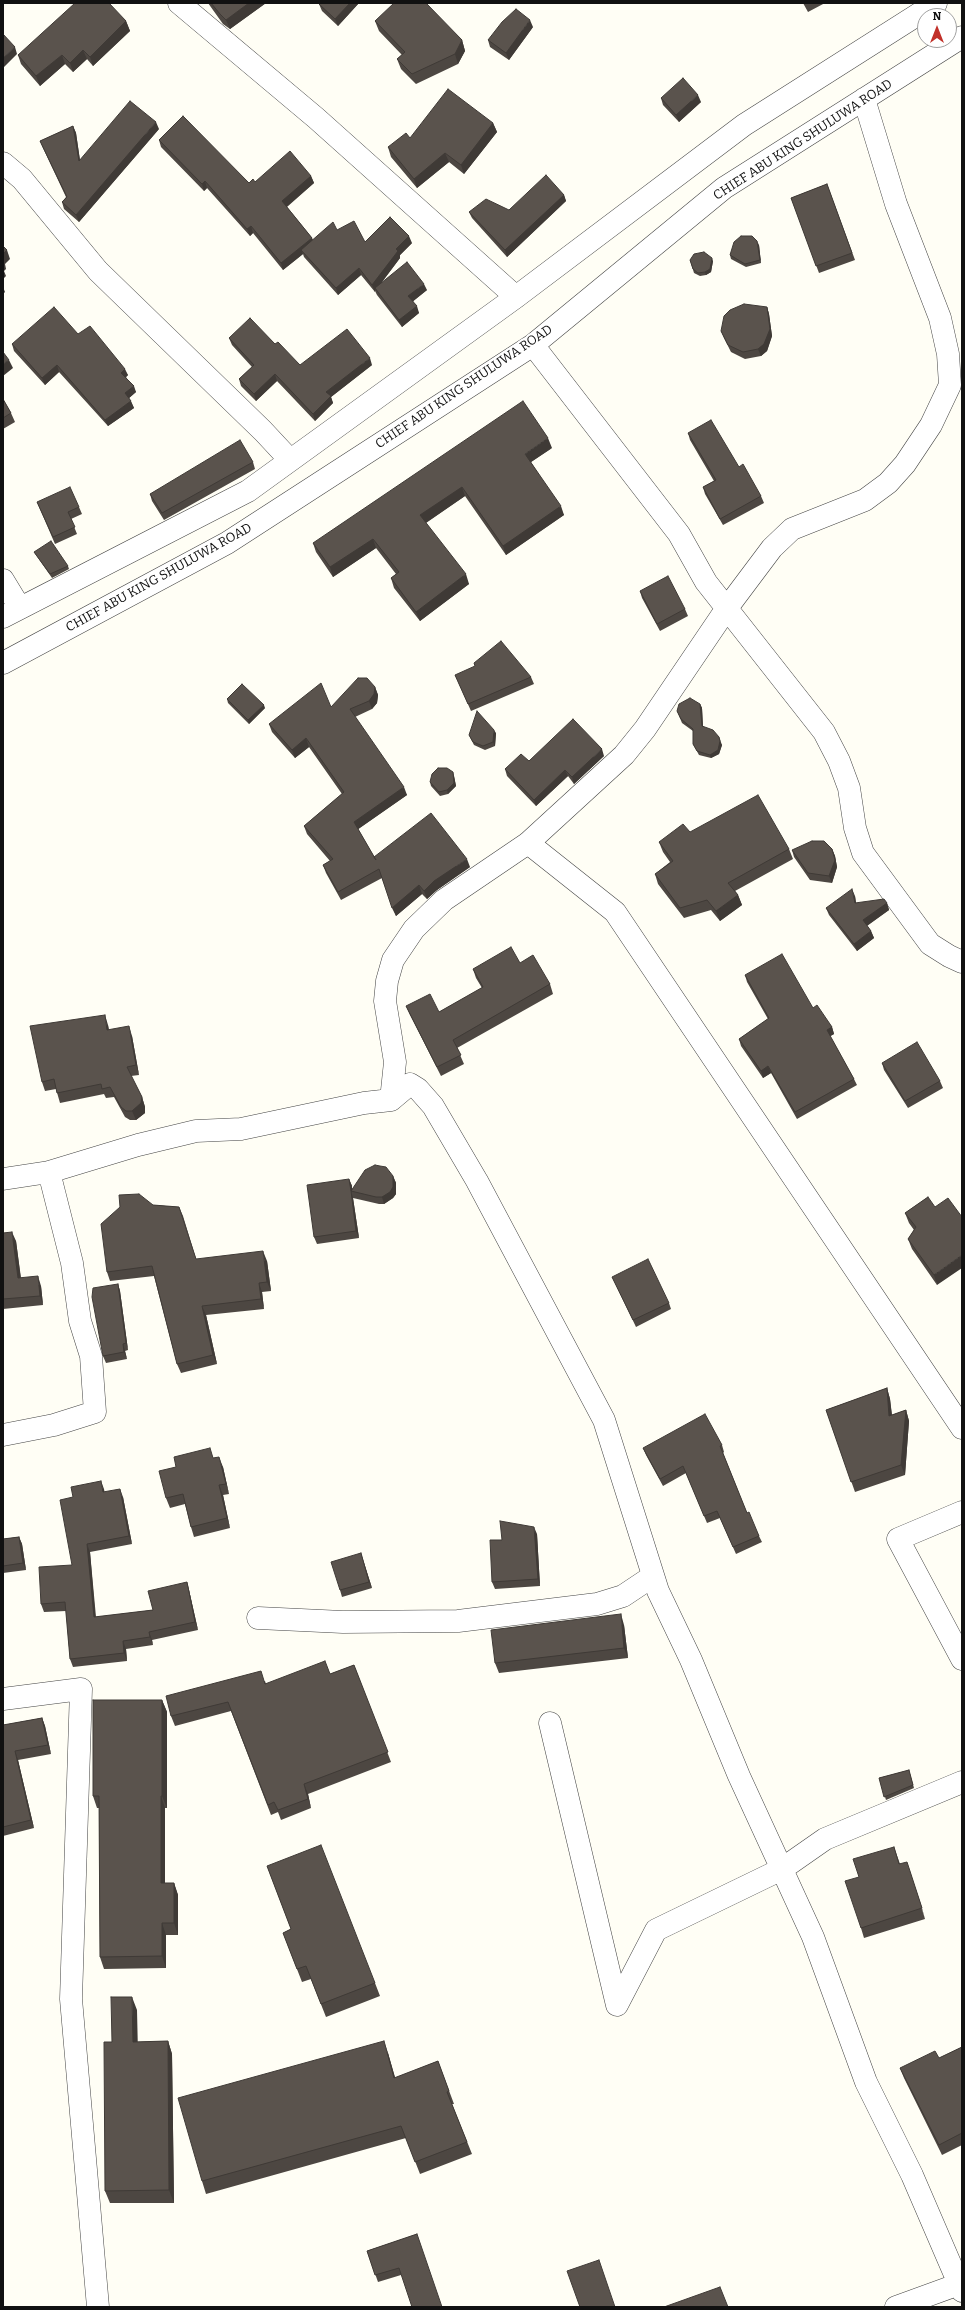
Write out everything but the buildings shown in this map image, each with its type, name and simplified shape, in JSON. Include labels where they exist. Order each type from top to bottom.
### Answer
[{"type":"street","points":[[179,3],[316,118],[516,296]]},
{"type":"street","points":[[3,580],[11,612],[248,491],[516,296],[744,125],[936,3]]},
{"type":"street","name":"CHIEF ABU KING SHULUWA ROAD","points":[[3,663],[227,543],[533,344],[724,188],[962,37]]},
{"type":"street","points":[[392,1100],[395,1062],[385,1001],[387,981],[394,960],[414,929],[444,900],[528,843],[624,755],[645,729],[726,608],[772,548],[792,529],[865,500],[888,483],[905,464],[931,425],[950,385],[948,354],[940,318],[896,204],[864,99]]},
{"type":"street","points":[[3,163],[22,179],[98,271],[263,431],[290,460]]},
{"type":"street","points":[[533,344],[680,534],[706,582],[824,732],[839,761],[849,788],[855,828],[863,853],[930,944],[962,962]]},
{"type":"street","points":[[528,843],[615,912],[962,1428]]},
{"type":"street","points":[[395,1062],[410,1084],[418,1089],[433,1106],[473,1174],[604,1420],[653,1576],[813,1937],[866,2082],[912,2175],[961,2286],[896,2307]]},
{"type":"street","points":[[3,1179],[49,1172],[138,1145],[196,1131],[241,1129],[364,1103],[392,1100],[410,1084]]},
{"type":"street","points":[[3,1435],[54,1425],[95,1412],[91,1356],[80,1321],[72,1263],[49,1172]]},
{"type":"street","points":[[962,1512],[898,1539],[962,1659]]},
{"type":"street","points":[[258,1618],[343,1622],[458,1621],[597,1604],[624,1596],[653,1576]]},
{"type":"street","points":[[3,1699],[81,1689],[71,1999],[98,2307]]},
{"type":"street","points":[[550,1723],[617,2005],[656,1930],[782,1869],[825,1838],[962,1782]]}]
